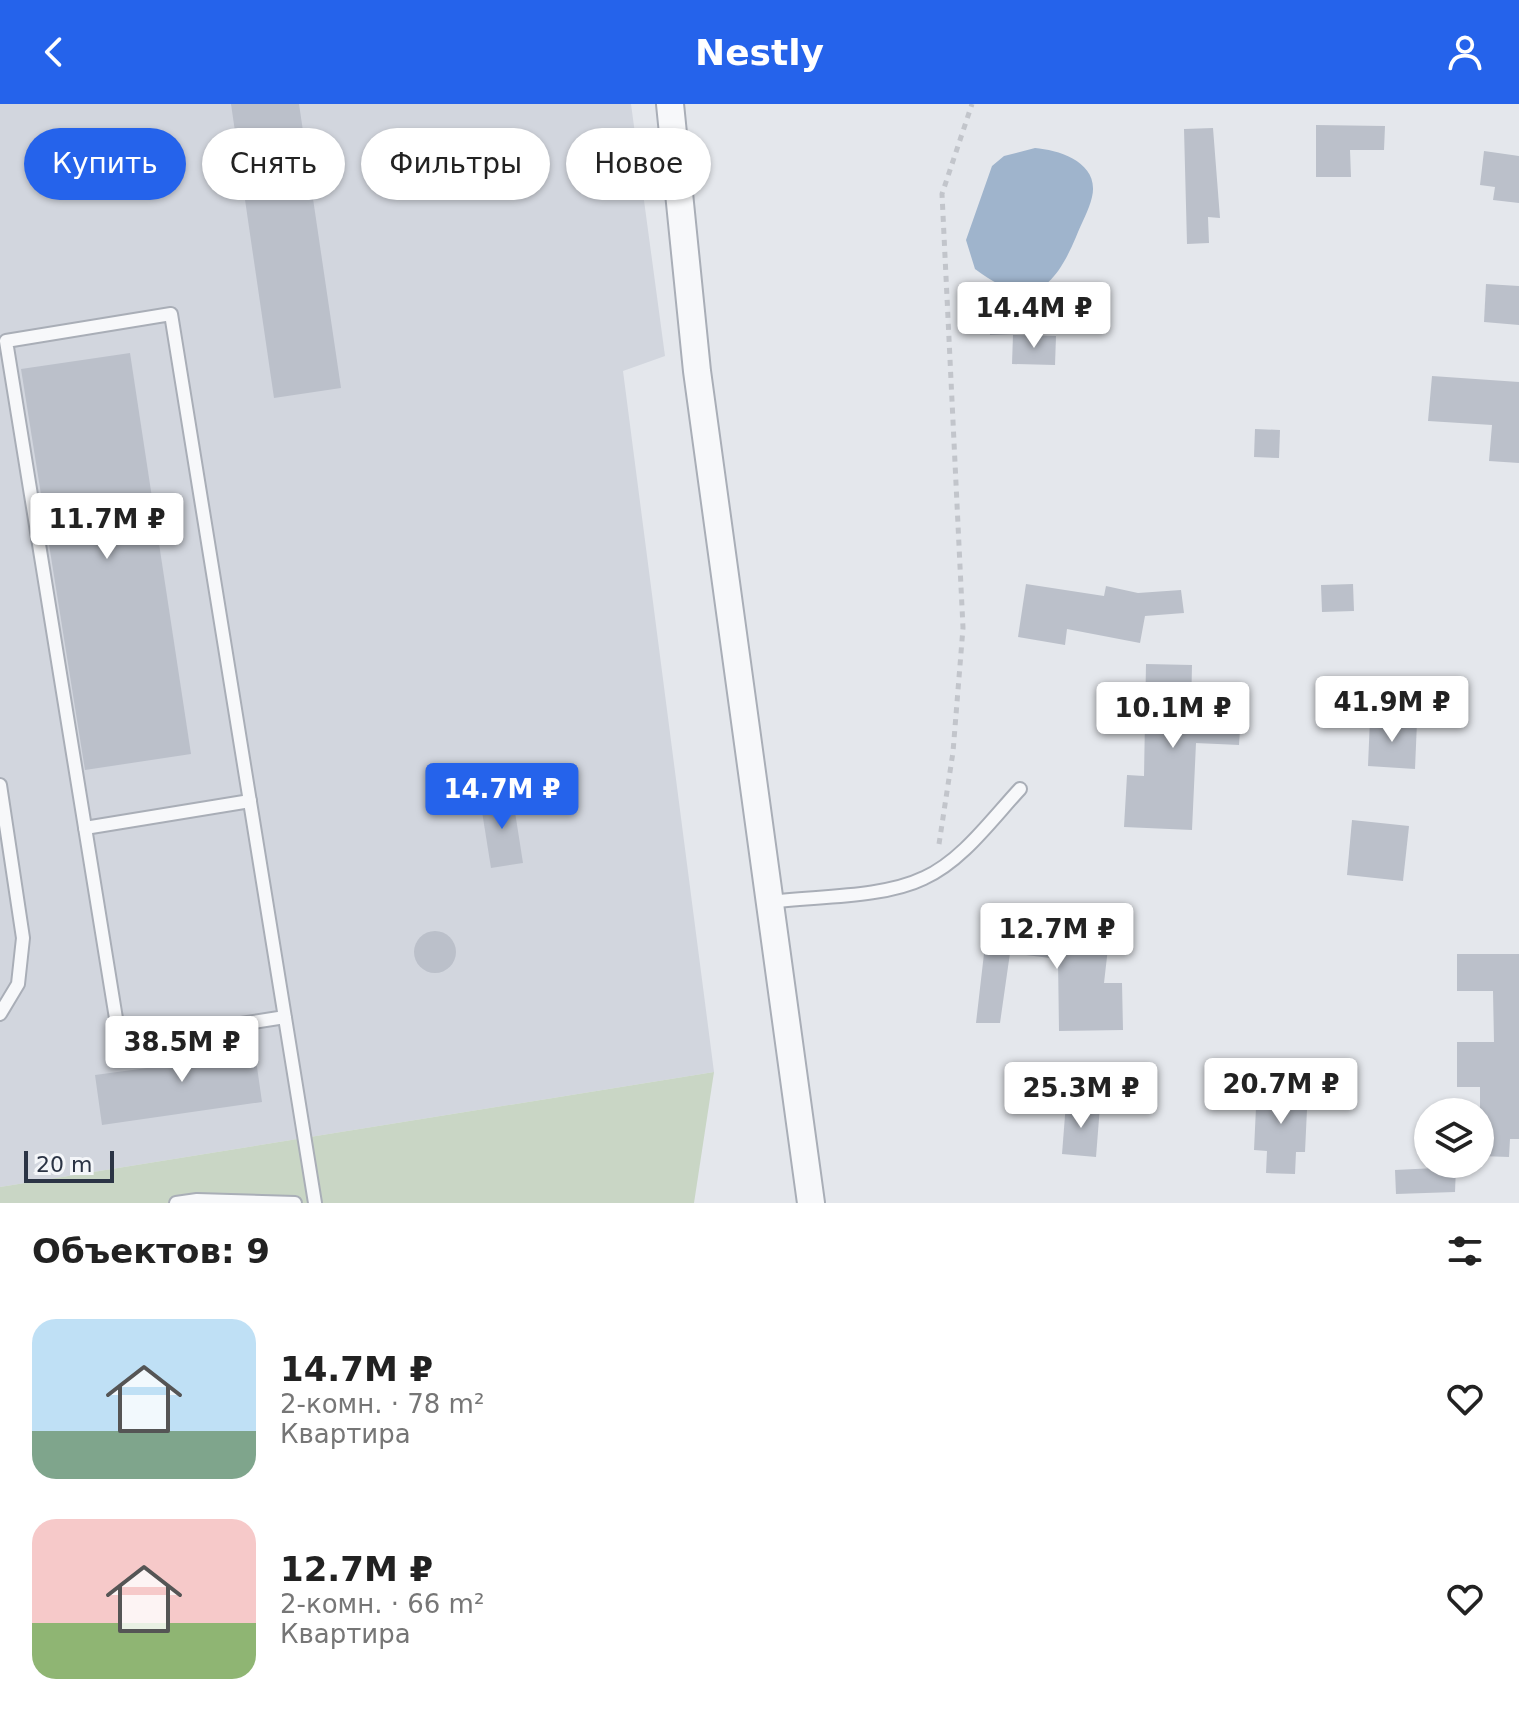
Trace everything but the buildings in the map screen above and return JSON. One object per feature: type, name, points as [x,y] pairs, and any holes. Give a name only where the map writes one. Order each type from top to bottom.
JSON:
[{"type":"street","points":[[670,104],[697,371],[811,1203]]},
{"type":"lane","points":[[285,1017],[120,1043],[6,341],[171,314],[285,1017],[315,1203]]},
{"type":"lane","points":[[0,785],[23,938],[18,984],[0,1014]]},
{"type":"lane","points":[[770,902],[897,887],[926,878],[962,851],[1020,789]]},
{"type":"lane","points":[[85,828],[250,801]]},
{"type":"lane","points":[[176,1203],[197,1200],[295,1203]]},
{"type":"path","points":[[926,878],[936,864],[953,752],[963,628],[942,194],[972,104]]},
{"type":"shaded area","points":[[0,104],[631,104],[634,128],[566,128],[566,200],[644,200],[665,356],[623,371],[714,1072],[0,1187]]},
{"type":"green space","points":[[714,1072],[694,1203],[0,1203],[0,1187]]},
{"type":"water","points":[[1035,148],[1076,160],[1090,175],[1093,185],[1087,212],[1058,272],[1047,283],[1024,291],[1010,289],[975,269],[966,240],[992,166],[1004,156]]}]
